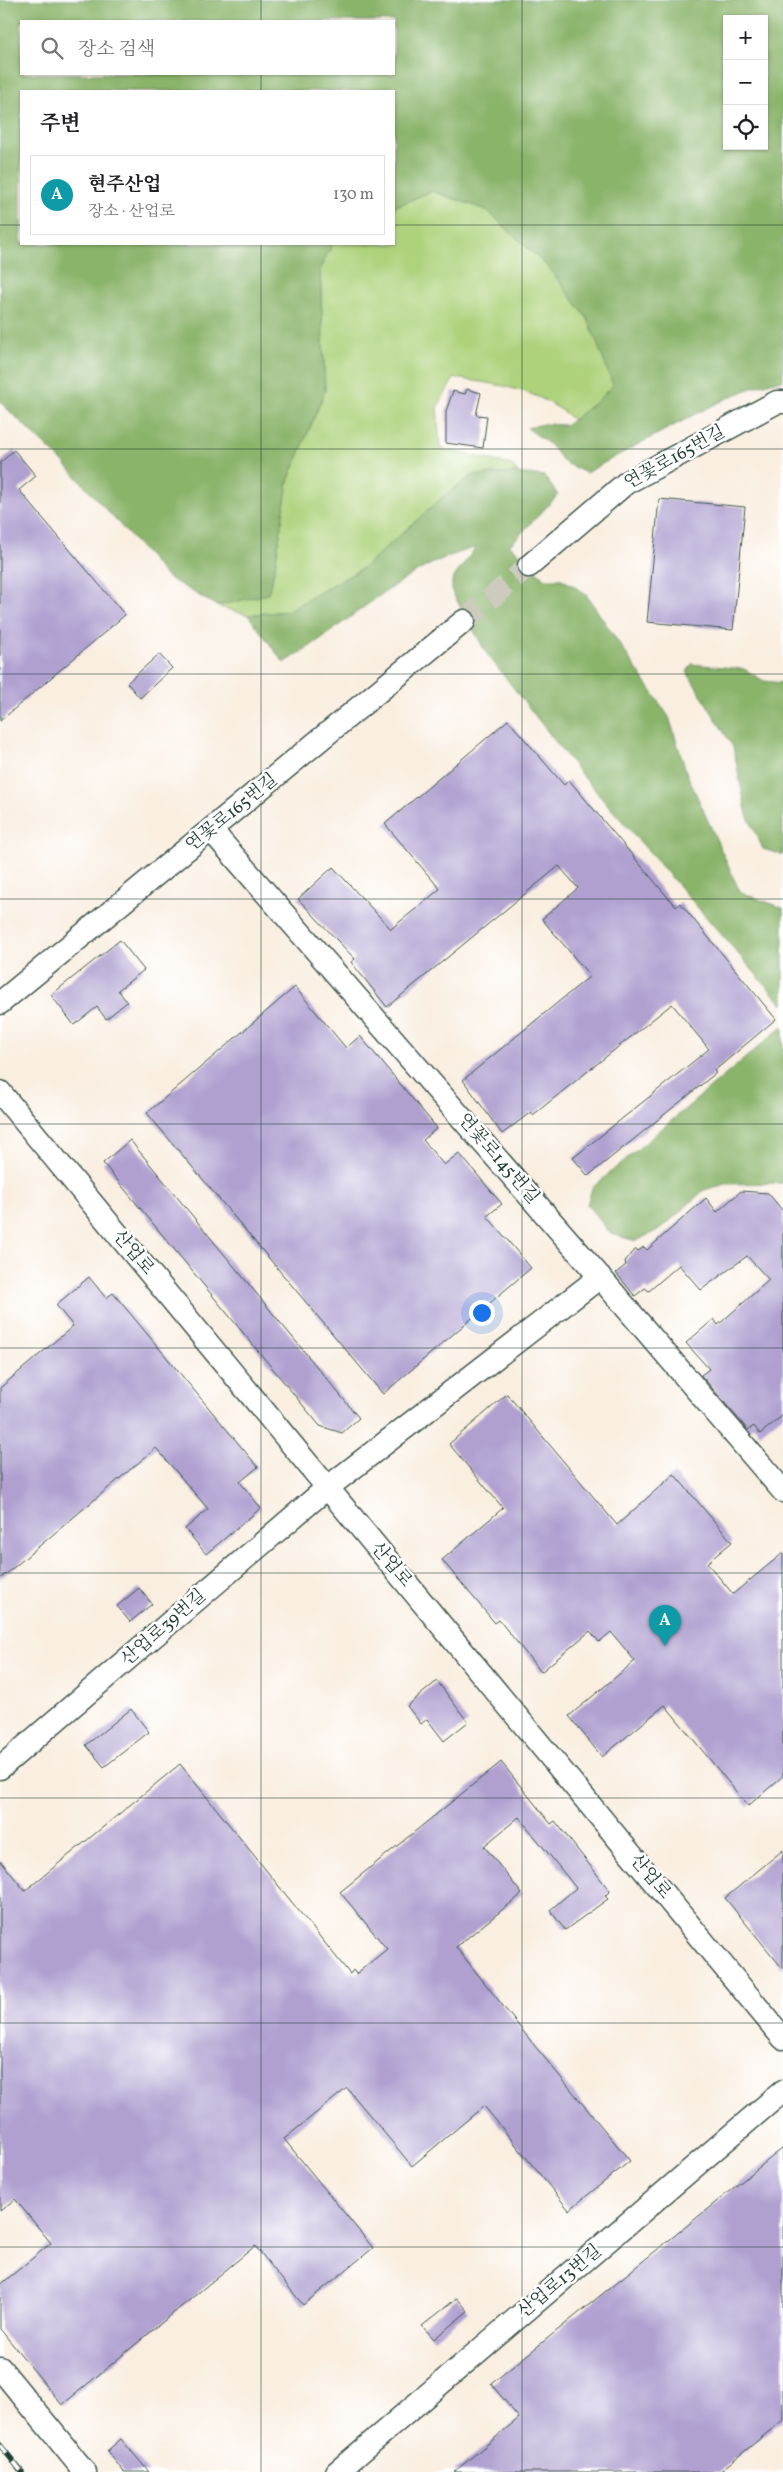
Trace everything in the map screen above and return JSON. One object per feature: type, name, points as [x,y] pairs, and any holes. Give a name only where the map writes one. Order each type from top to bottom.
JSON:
[{"type":"street","name":"연꽃로165번길","points":[[528,566],[626,483],[777,402],[783,402]]},
{"type":"street","name":"연꽃로165번길","points":[[0,1003],[464,621]]},
{"type":"street","name":"연꽃로145번길","points":[[211,830],[600,1276],[783,1491]]},
{"type":"street","name":"산업로","points":[[0,1092],[783,2038]]},
{"type":"street","name":"산업로39번길","points":[[0,1768],[327,1488],[600,1276]]},
{"type":"street","name":"산업로13번길","points":[[336,2472],[783,2091]]},
{"type":"street","points":[[0,2368],[85,2472]]},
{"type":"green space","points":[[0,0],[783,0],[783,380],[760,385],[726,399],[586,473],[565,463],[549,444],[527,428],[543,424],[566,425],[595,403],[613,385],[588,319],[549,268],[487,210],[432,191],[395,207],[395,90],[20,90],[20,245],[332,245],[320,268],[325,391],[288,481],[275,567],[268,594],[217,606],[167,577],[64,463],[0,402]]},
{"type":"green space","points":[[432,191],[487,210],[549,268],[588,319],[614,385],[573,420],[547,401],[532,395],[502,386],[454,378],[437,408],[440,448],[512,465],[518,473],[473,475],[445,495],[363,568],[287,611],[248,615],[217,606],[268,593],[275,567],[288,481],[325,391],[320,268],[332,245],[395,245],[395,207]]},
{"type":"green space","points":[[518,473],[544,476],[558,495],[510,545],[545,579],[562,579],[585,593],[669,717],[687,774],[740,892],[783,908],[783,1005],[580,773],[487,654],[452,592],[452,580],[476,547],[438,561],[413,574],[284,663],[248,615],[287,611],[363,568],[445,495],[473,475]]},
{"type":"green space","points":[[692,664],[744,669],[764,681],[783,683],[783,855],[763,849],[747,815],[733,747],[687,672]]},
{"type":"green space","points":[[783,1026],[783,1183],[726,1184],[704,1190],[662,1228],[636,1241],[611,1234],[587,1205],[592,1188]]},
{"type":"building","points":[[467,389],[481,393],[476,415],[487,416],[483,448],[446,443],[446,411],[453,391],[465,394]]},
{"type":"building","points":[[14,450],[36,476],[19,490],[125,615],[0,721],[0,463]]},
{"type":"building","points":[[659,499],[745,507],[733,630],[647,622]]},
{"type":"building","points":[[159,654],[172,668],[140,698],[127,683]]},
{"type":"building","points":[[508,720],[564,785],[569,780],[676,907],[680,903],[776,1019],[714,1071],[716,1073],[588,1176],[573,1158],[709,1049],[672,1004],[533,1115],[531,1112],[502,1134],[463,1080],[590,976],[542,919],[578,888],[559,866],[387,1007],[351,962],[355,959],[298,899],[333,867],[391,929],[440,889],[385,824]]},
{"type":"building","points":[[120,940],[144,970],[118,990],[127,1002],[106,1019],[97,1007],[74,1025],[51,995]]},
{"type":"building","points":[[295,987],[346,1048],[360,1036],[437,1128],[423,1140],[444,1165],[459,1153],[502,1204],[487,1216],[531,1268],[383,1394],[147,1113]]},
{"type":"building","points":[[130,1140],[359,1418],[342,1433],[320,1426],[103,1163]]},
{"type":"building","points":[[741,1191],[768,1193],[783,1211],[783,1415],[760,1434],[754,1426],[748,1430],[701,1375],[709,1369],[686,1343],[714,1319],[718,1325],[769,1280],[747,1256],[701,1290],[679,1265],[649,1291],[645,1288],[635,1296],[616,1273],[626,1265],[625,1261],[636,1249],[638,1251],[644,1247],[647,1250],[706,1198],[717,1212]]},
{"type":"building","points":[[89,1277],[106,1298],[113,1293],[258,1467],[240,1482],[261,1508],[206,1554],[185,1529],[208,1509],[156,1448],[0,1579],[0,1388],[73,1326],[56,1305]]},
{"type":"building","points":[[507,1394],[617,1525],[674,1474],[732,1542],[707,1563],[733,1594],[783,1553],[783,1776],[748,1806],[665,1705],[602,1757],[569,1716],[635,1661],[611,1632],[599,1642],[590,1631],[541,1672],[499,1620],[495,1623],[442,1560],[503,1508],[449,1444]]},
{"type":"building","points":[[139,1588],[152,1604],[130,1622],[117,1606]]},
{"type":"building","points":[[437,1681],[468,1722],[444,1741],[427,1719],[421,1724],[407,1706]]},
{"type":"building","points":[[131,1709],[149,1732],[104,1767],[86,1745]]},
{"type":"building","points":[[501,1762],[551,1824],[555,1821],[610,1891],[605,1896],[608,1899],[565,1930],[550,1910],[576,1888],[519,1817],[484,1846],[522,1894],[456,1947],[630,2161],[569,2210],[484,2106],[412,2166],[347,2088],[284,2139],[373,2248],[303,2305],[255,2246],[62,2405],[0,2329],[0,2285],[51,2243],[15,2199],[0,2211],[0,1860],[25,1891],[180,1764],[350,1974],[353,1970],[356,1974],[387,1949],[340,1892]]},
{"type":"building","points":[[783,1850],[783,1969],[725,1898]]},
{"type":"building","points":[[783,2148],[783,2420],[719,2472],[454,2472],[519,2418],[491,2384]]},
{"type":"building","points":[[457,2298],[468,2311],[434,2339],[422,2326]]},
{"type":"building","points":[[121,2439],[149,2472],[124,2472],[107,2451]]},
{"type":"tunnel","points":[[464,621],[529,566]]},
{"type":"railway","points":[[0,2445],[22,2472]]},
{"type":"place","name":"현주산업","points":[[665,1646]]}]
